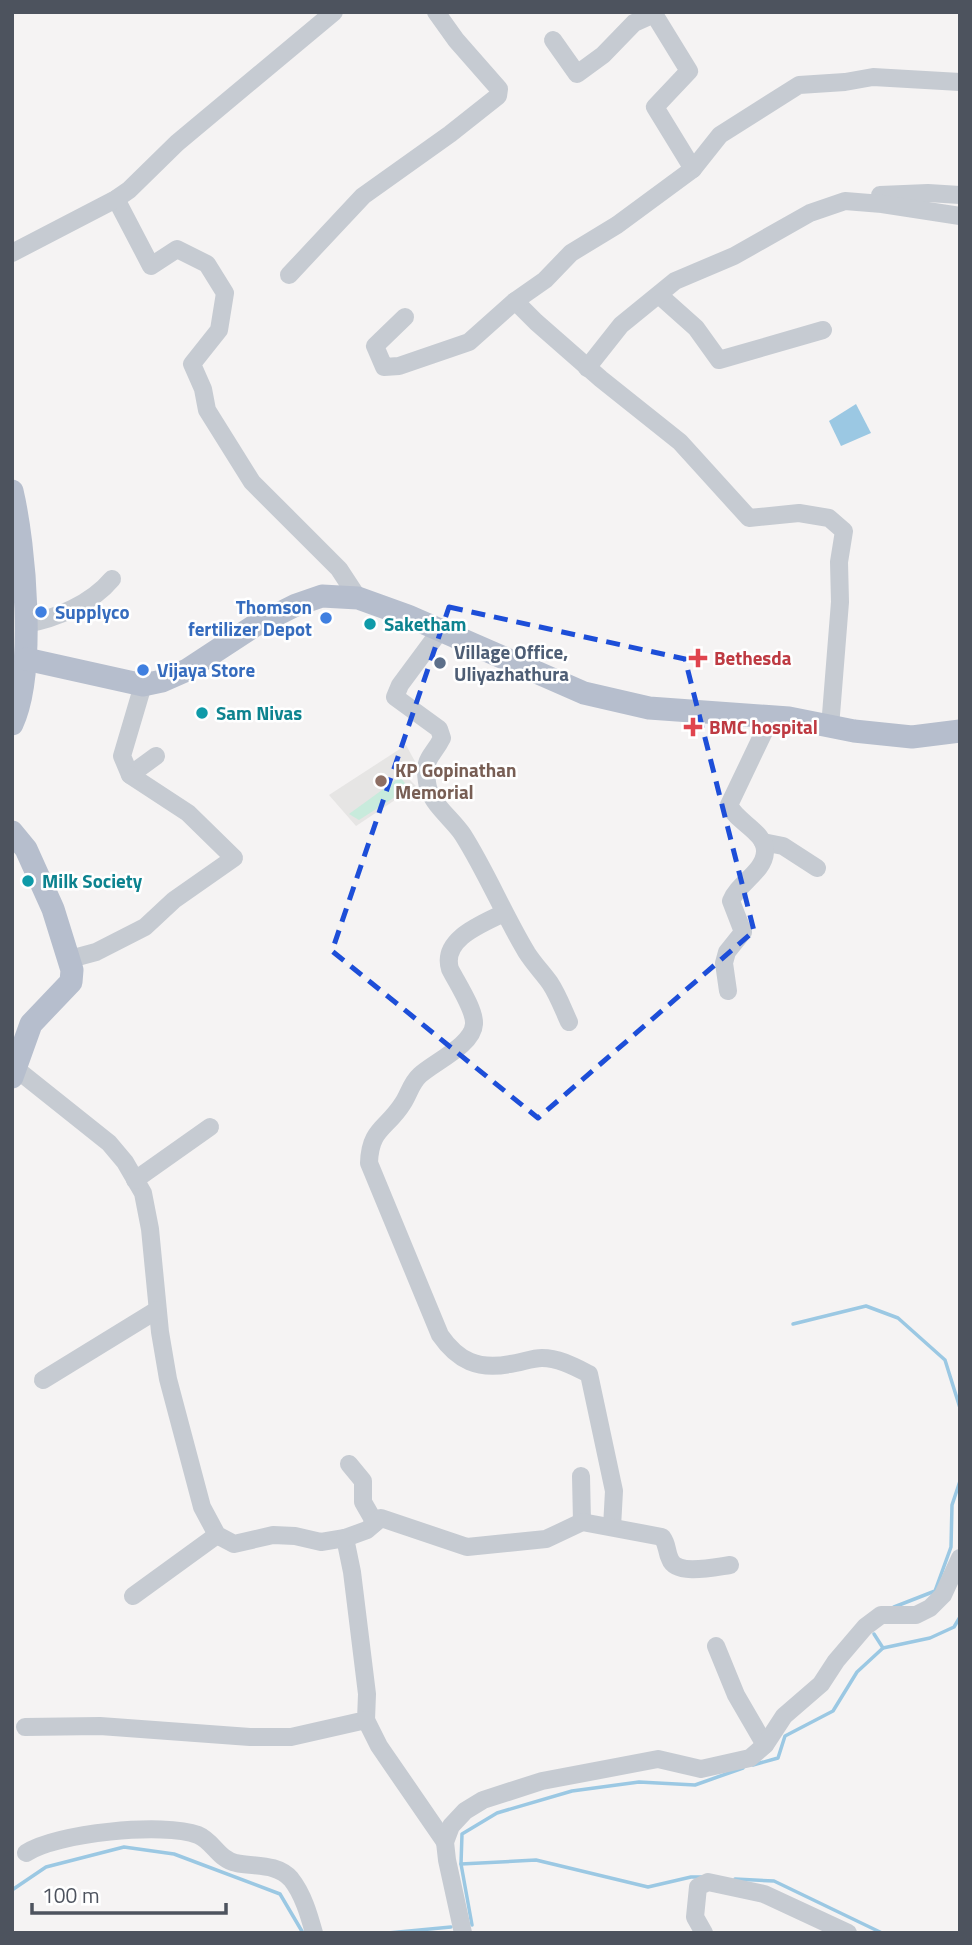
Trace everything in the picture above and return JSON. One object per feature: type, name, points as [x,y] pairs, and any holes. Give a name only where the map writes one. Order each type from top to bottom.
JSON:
[{"type":"main road","points":[[12,491],[17,510],[24,575],[21,616],[26,659],[26,673],[12,724]]},
{"type":"main road","points":[[26,659],[144,685],[162,681],[187,670],[254,626],[296,605],[322,596],[358,598],[408,616],[584,693],[649,708],[789,718],[830,727],[912,737],[960,731]]},
{"type":"main road","points":[[12,832],[26,849],[53,909],[72,970],[71,982],[31,1024],[21,1026],[15,1065]]},
{"type":"street","points":[[12,253],[116,200],[177,143],[334,12]]},
{"type":"street","points":[[289,275],[363,196],[498,96],[499,89],[456,40],[436,12]]},
{"type":"street","points":[[553,40],[577,74],[603,55],[634,23],[654,14],[664,16],[690,71],[655,107],[693,169]]},
{"type":"street","points":[[405,317],[375,346],[384,367],[399,366],[469,342],[515,301],[545,280],[571,253],[617,225],[693,169],[720,135],[799,85],[873,77],[960,82]]},
{"type":"street","points":[[587,368],[621,325],[675,281],[734,256],[810,213],[845,201],[882,195],[960,195]]},
{"type":"street","points":[[116,200],[151,266],[177,249],[207,264],[225,293],[219,330],[192,364],[203,389],[207,410],[252,482],[339,569],[358,598]]},
{"type":"street","points":[[845,201],[960,216]]},
{"type":"street","points":[[659,295],[696,328],[719,360],[823,330]]},
{"type":"street","points":[[515,301],[587,368],[680,442],[749,519],[799,513],[829,518],[844,531],[839,562],[840,602],[830,727]]},
{"type":"street","points":[[21,616],[56,617],[102,591],[112,579]]},
{"type":"street","points":[[440,631],[400,685],[395,697],[439,729],[442,738],[429,755],[426,783],[475,855],[504,913],[528,955],[551,985],[569,1022]]},
{"type":"street","points":[[70,959],[96,951],[145,927],[174,900],[234,858],[199,823],[130,775],[121,756],[144,685]]},
{"type":"street","points":[[771,717],[729,805],[735,816],[763,842],[783,846],[817,868]]},
{"type":"street","points":[[130,775],[156,756]]},
{"type":"street","points":[[728,991],[724,963],[727,952],[743,932],[731,901],[764,857],[763,842]]},
{"type":"street","points":[[504,913],[468,933],[449,952],[450,970],[475,1021],[473,1031],[464,1043],[419,1076],[404,1103],[375,1135],[370,1147],[369,1163],[440,1335],[451,1352],[471,1364],[506,1365],[542,1358],[568,1363],[589,1374],[614,1491],[612,1527]]},
{"type":"street","points":[[15,1065],[109,1143],[143,1193],[150,1229],[157,1310],[168,1379],[202,1507],[217,1535],[234,1544],[273,1535],[295,1536],[321,1542],[345,1538],[367,1530],[382,1518],[467,1547],[545,1539],[582,1522],[663,1537],[671,1563],[677,1567],[691,1569],[730,1565]]},
{"type":"street","points":[[135,1180],[210,1127]]},
{"type":"street","points":[[43,1380],[157,1310]]},
{"type":"street","points":[[349,1464],[363,1481],[363,1502],[375,1523]]},
{"type":"street","points":[[581,1476],[582,1522]]},
{"type":"street","points":[[133,1596],[217,1535]]},
{"type":"street","points":[[345,1538],[352,1572],[365,1680],[366,1720],[379,1746],[445,1842]]},
{"type":"street","points":[[463,1933],[445,1842],[451,1826],[474,1805],[542,1781],[659,1759],[701,1769],[750,1758],[765,1745],[784,1716],[821,1684],[836,1661],[865,1627],[881,1615],[916,1615],[930,1608],[943,1595],[960,1558]]},
{"type":"street","points":[[716,1646],[736,1695],[765,1745]]},
{"type":"street","points":[[25,1727],[100,1726],[250,1737],[291,1737],[366,1720]]},
{"type":"street","points":[[26,1853],[35,1847],[68,1838],[111,1832],[151,1829],[198,1835],[224,1859],[234,1863],[261,1865],[290,1878],[306,1906],[314,1933]]},
{"type":"street","points":[[704,1933],[695,1917],[698,1887],[708,1882],[764,1894],[848,1933]]},
{"type":"highlighted area","points":[[449,607],[685,659],[754,931],[538,1118],[332,951]]},
{"type":"shaded area","name":"KP Gopinathan Memorial","points":[[406,745],[418,767],[407,777],[416,786],[356,826],[329,795]]},
{"type":"green space","points":[[400,777],[409,788],[359,820],[349,814]]},
{"type":"water","points":[[856,404],[871,433],[841,446],[829,421]]},
{"type":"waterway","points":[[793,1324],[866,1306],[898,1318],[945,1360],[960,1408]]},
{"type":"waterway","points":[[894,1607],[935,1591],[951,1547],[952,1505],[960,1481]]},
{"type":"waterway","points":[[753,1765],[778,1758],[785,1736],[833,1711],[857,1672],[883,1648],[930,1638],[954,1627],[960,1617]]},
{"type":"waterway","points":[[874,1634],[883,1648]]},
{"type":"waterway","points":[[472,1925],[461,1864],[462,1834],[497,1813],[572,1791],[639,1782],[695,1785],[743,1768]]},
{"type":"waterway","points":[[12,1890],[46,1867],[124,1847],[174,1854],[280,1894],[303,1933]]},
{"type":"waterway","points":[[461,1864],[536,1860],[648,1887],[702,1877]]},
{"type":"waterway","points":[[735,1879],[774,1881],[882,1933]]},
{"type":"waterway","points":[[388,1933],[451,1927]]},
{"type":"place","name":"Supplyco","points":[[41,612]]},
{"type":"place","name":"Thomson fertilizer Depot","points":[[326,618]]},
{"type":"place","name":"Saketham","points":[[370,624]]},
{"type":"place","name":"Bethesda","points":[[698,658]]},
{"type":"place","name":"Village Office, Uliyazhathura","points":[[440,663]]},
{"type":"place","name":"Vijaya Store","points":[[143,670]]},
{"type":"place","name":"Sam Nivas","points":[[202,713]]},
{"type":"place","name":"BMC hospital","points":[[693,727]]},
{"type":"place","name":"KP Gopinathan Memorial","points":[[381,781]]},
{"type":"place","name":"Milk Society","points":[[28,881]]}]
